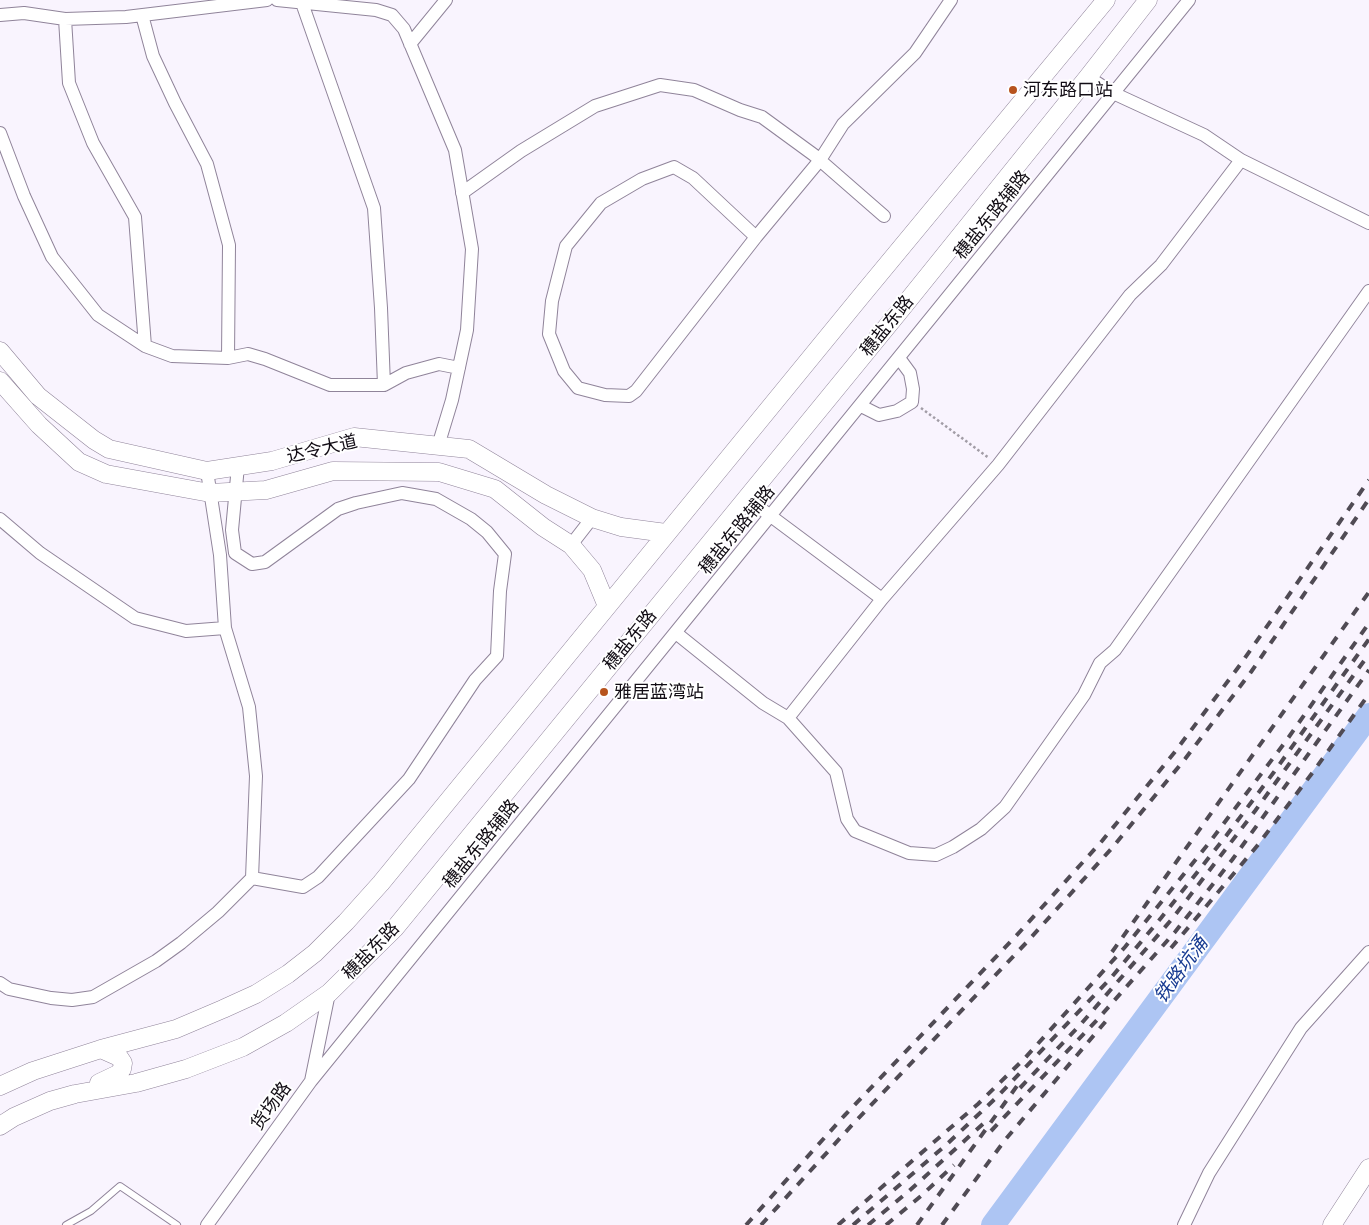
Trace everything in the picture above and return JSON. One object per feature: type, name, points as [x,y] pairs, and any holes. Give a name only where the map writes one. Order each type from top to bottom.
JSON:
[{"type":"main road","points":[[0,1086],[33,1071],[101,1049],[176,1029],[256,994],[288,974],[315,953],[381,883],[666,533],[1106,0]]},
{"type":"main road","name":"穗盐东路","points":[[0,1126],[14,1117],[50,1101],[75,1094],[144,1081],[186,1069],[243,1047],[286,1023],[329,993],[395,928],[1088,77],[1148,0]]},
{"type":"main road","name":"达令大道","points":[[0,351],[38,396],[94,440],[109,449],[207,471],[272,461],[354,437],[469,449],[546,495],[592,518],[620,527],[666,533]]},
{"type":"main road","name":"达令大道","points":[[0,381],[40,425],[78,462],[106,474],[210,493],[266,490],[333,471],[439,472],[495,489],[571,545],[592,570],[607,606]]},
{"type":"main road","points":[[75,1094],[118,1074],[122,1069],[119,1057],[101,1049]]},
{"type":"main road","points":[[1332,1225],[1369,1168]]},
{"type":"street","points":[[0,15],[24,13],[65,19],[142,15],[267,0]]},
{"type":"street","points":[[277,0],[376,10],[392,15],[404,28],[455,150],[472,249],[467,330],[452,400],[438,446]]},
{"type":"street","points":[[410,44],[446,0]]},
{"type":"street","points":[[756,237],[694,178],[674,167],[642,179],[601,203],[566,246],[552,301],[549,334],[564,371],[578,388],[605,396],[629,396],[636,391],[756,237],[820,160],[843,124],[915,53],[951,0]]},
{"type":"street","name":"穗盐东路辅路","points":[[311,1081],[1189,0]]},
{"type":"street","points":[[302,3],[374,208],[384,385]]},
{"type":"street","points":[[142,15],[153,56],[207,164],[229,245],[228,358]]},
{"type":"street","points":[[65,19],[69,83],[93,143],[135,217],[145,346]]},
{"type":"street","points":[[1088,77],[1113,93],[1204,135],[1241,160],[1369,224]]},
{"type":"street","points":[[462,193],[521,151],[595,106],[660,85],[694,90],[740,110],[762,117],[820,160],[884,216]]},
{"type":"street","points":[[0,133],[24,196],[52,257],[98,315],[145,346],[172,356],[228,358],[248,354],[330,385],[384,385],[406,373],[439,364],[459,368]]},
{"type":"street","points":[[788,718],[882,599],[998,465],[1130,295],[1161,265],[1241,160]]},
{"type":"street","points":[[676,633],[763,703],[788,718],[836,772],[847,820],[855,831],[909,853],[936,855],[953,847],[981,829],[1005,807],[1084,695],[1100,663],[1114,650],[1369,291]]},
{"type":"street","points":[[861,406],[879,415],[897,411],[912,402],[913,389],[910,373],[899,358]]},
{"type":"street","points":[[238,466],[232,530],[235,553],[252,564],[265,562],[338,509],[402,493],[436,499],[471,519],[488,532],[505,554],[500,591],[497,656],[475,680],[409,779],[318,877],[302,887],[252,878]]},
{"type":"street","points":[[0,984],[9,989],[51,998],[72,1000],[93,997],[156,961],[181,943],[218,912],[252,878],[256,776],[249,707],[225,628],[220,554],[207,471]]},
{"type":"street","points":[[749,494],[760,508],[882,599]]},
{"type":"street","points":[[571,545],[592,518]]},
{"type":"street","points":[[0,519],[40,553],[135,618],[186,631],[225,628]]},
{"type":"street","points":[[1184,1225],[1209,1172],[1301,1028],[1369,952]]},
{"type":"street","name":"货场路","points":[[207,1225],[311,1081],[329,993]]},
{"type":"lane","points":[[66,1225],[91,1211],[120,1186],[176,1225]]},
{"type":"path","points":[[912,402],[998,465]]},
{"type":"waterway","name":"铁路坑涌","points":[[993,1225],[1369,715]]},
{"type":"railway","points":[[746,1225],[844,1116],[1016,936],[1102,841],[1174,753],[1240,665],[1369,480]]},
{"type":"railway","points":[[761,1225],[852,1125],[1026,943],[1112,848],[1185,759],[1251,672],[1369,499]]},
{"type":"railway","points":[[1112,952],[1369,592]]},
{"type":"railway","points":[[838,1225],[978,1104],[1025,1058],[1125,947],[1209,843],[1286,741],[1369,623]]},
{"type":"railway","points":[[853,1225],[946,1145],[998,1096],[1110,979],[1226,836],[1369,639]]},
{"type":"railway","points":[[1020,1088],[1081,1024],[1172,919],[1255,811],[1369,654]]},
{"type":"railway","points":[[991,1131],[1097,1020],[1175,932],[1232,860],[1369,670]]},
{"type":"railway","points":[[1171,948],[1257,846],[1369,694]]},
{"type":"railway","points":[[942,1225],[1005,1140],[1106,1021]]},
{"type":"railway","points":[[917,1225],[1022,1079]]},
{"type":"railway","points":[[868,1225],[909,1191],[984,1123]]},
{"type":"railway","points":[[886,1225],[954,1165]]},
{"type":"place","name":"河东路口站","points":[[1013,90]]},
{"type":"place","name":"雅居蓝湾站","points":[[604,692]]}]
